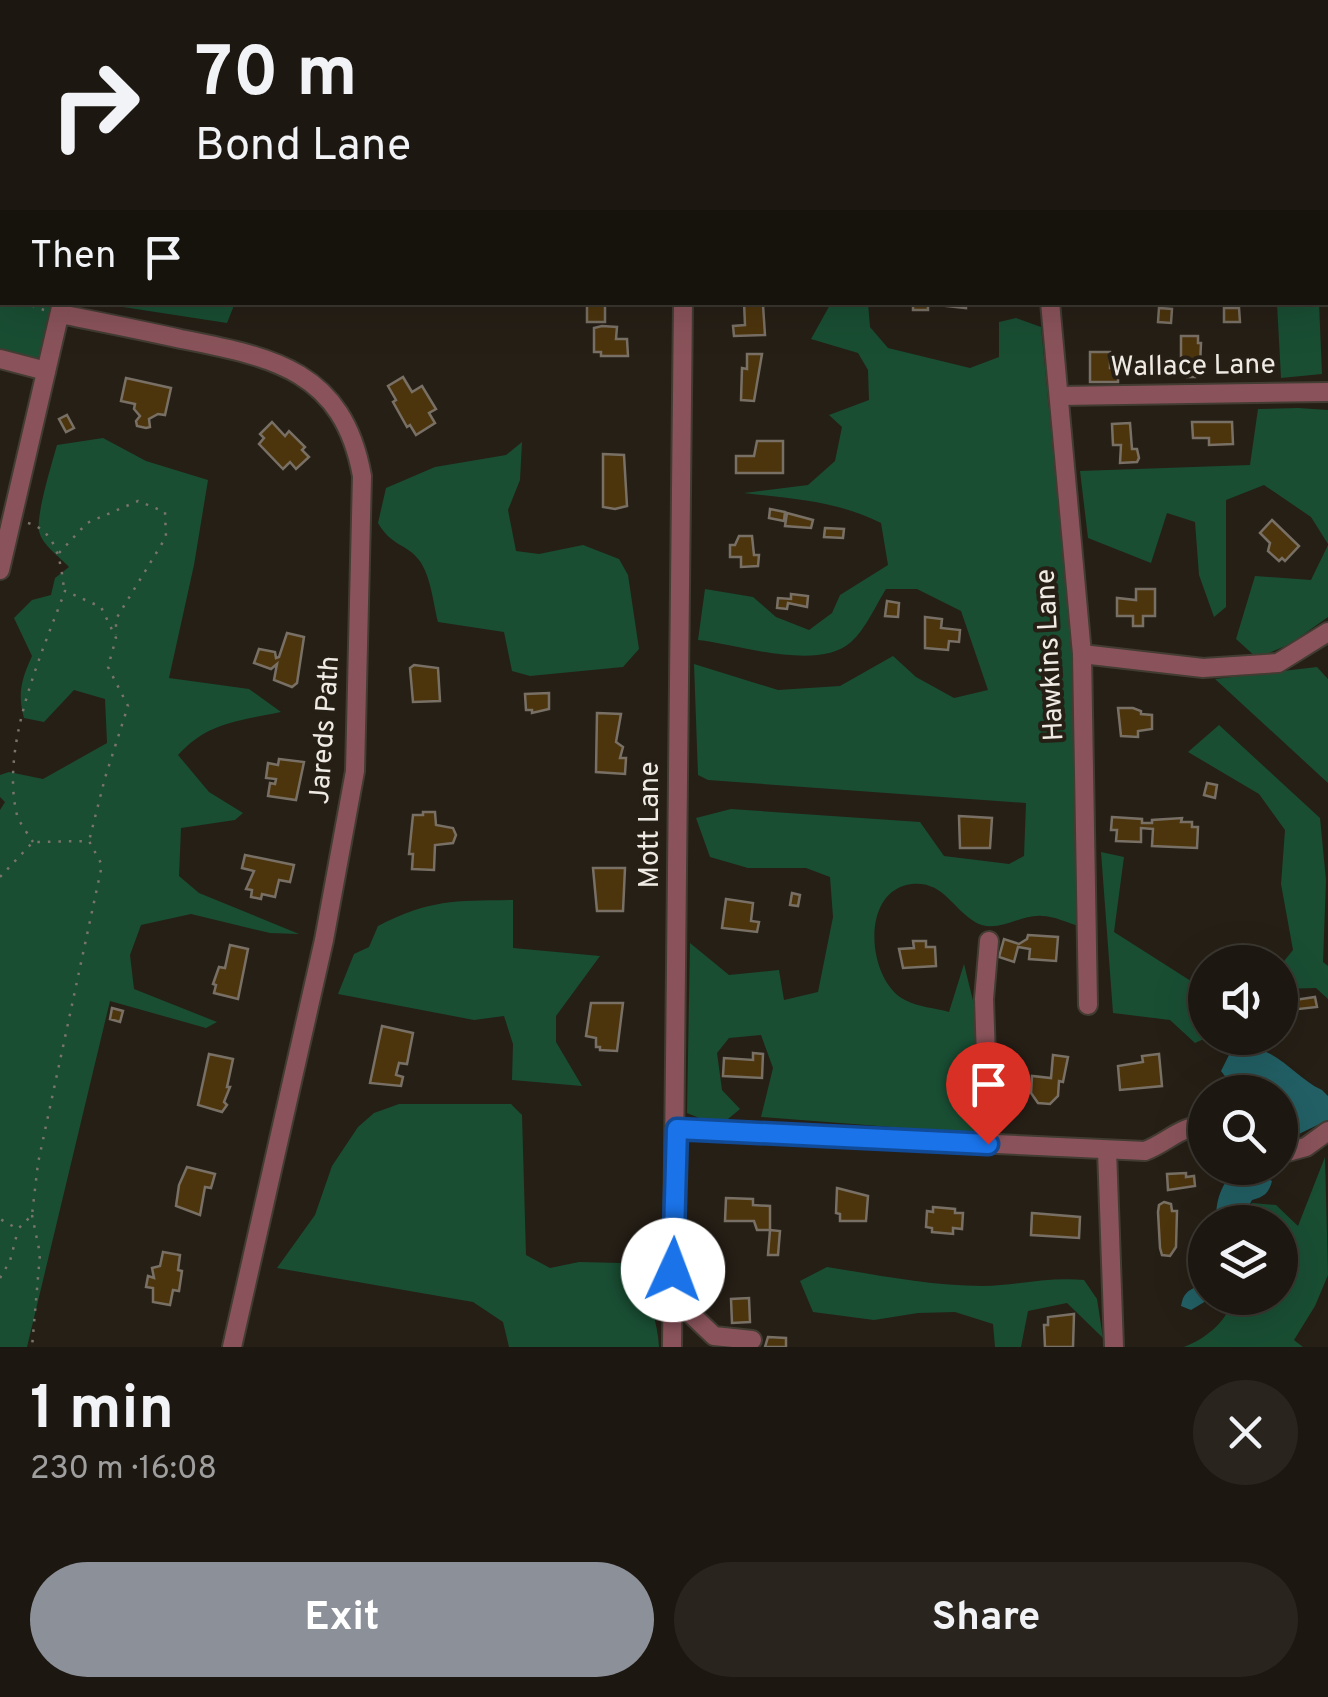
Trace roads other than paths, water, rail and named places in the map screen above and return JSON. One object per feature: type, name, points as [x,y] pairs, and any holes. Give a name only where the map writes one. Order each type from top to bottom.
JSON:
[{"type":"street","name":"Mott Lane","points":[[672,1347],[682,305]]},
{"type":"street","name":"Hawkins Lane","points":[[1050,305],[1082,654],[1088,1005]]},
{"type":"street","points":[[0,570],[6,517],[61,308]]},
{"type":"street","name":"Jareds Path","points":[[61,308],[282,363],[330,400],[353,441],[362,476],[355,772],[324,940],[232,1347]]},
{"type":"street","points":[[0,359],[46,370]]},
{"type":"street","name":"Wallace Lane","points":[[1059,396],[1328,392]]},
{"type":"street","points":[[1082,654],[1203,668],[1278,663],[1328,632]]},
{"type":"street","points":[[988,1144],[984,999],[989,940]]},
{"type":"street","points":[[677,1129],[1144,1151],[1164,1144],[1181,1128],[1188,1127]]},
{"type":"street","points":[[1298,1149],[1328,1131]]},
{"type":"street","points":[[1107,1150],[1114,1347]]},
{"type":"street","points":[[673,1297],[714,1336],[752,1340]]},
{"type":"water","points":[[1229,1055],[1275,1056],[1328,1096],[1328,1120],[1298,1134],[1298,1075],[1224,1075],[1221,1071]]},
{"type":"water","points":[[1225,1185],[1271,1185],[1249,1205],[1217,1205]]},
{"type":"water","points":[[1188,1292],[1188,1309],[1181,1306]]}]
